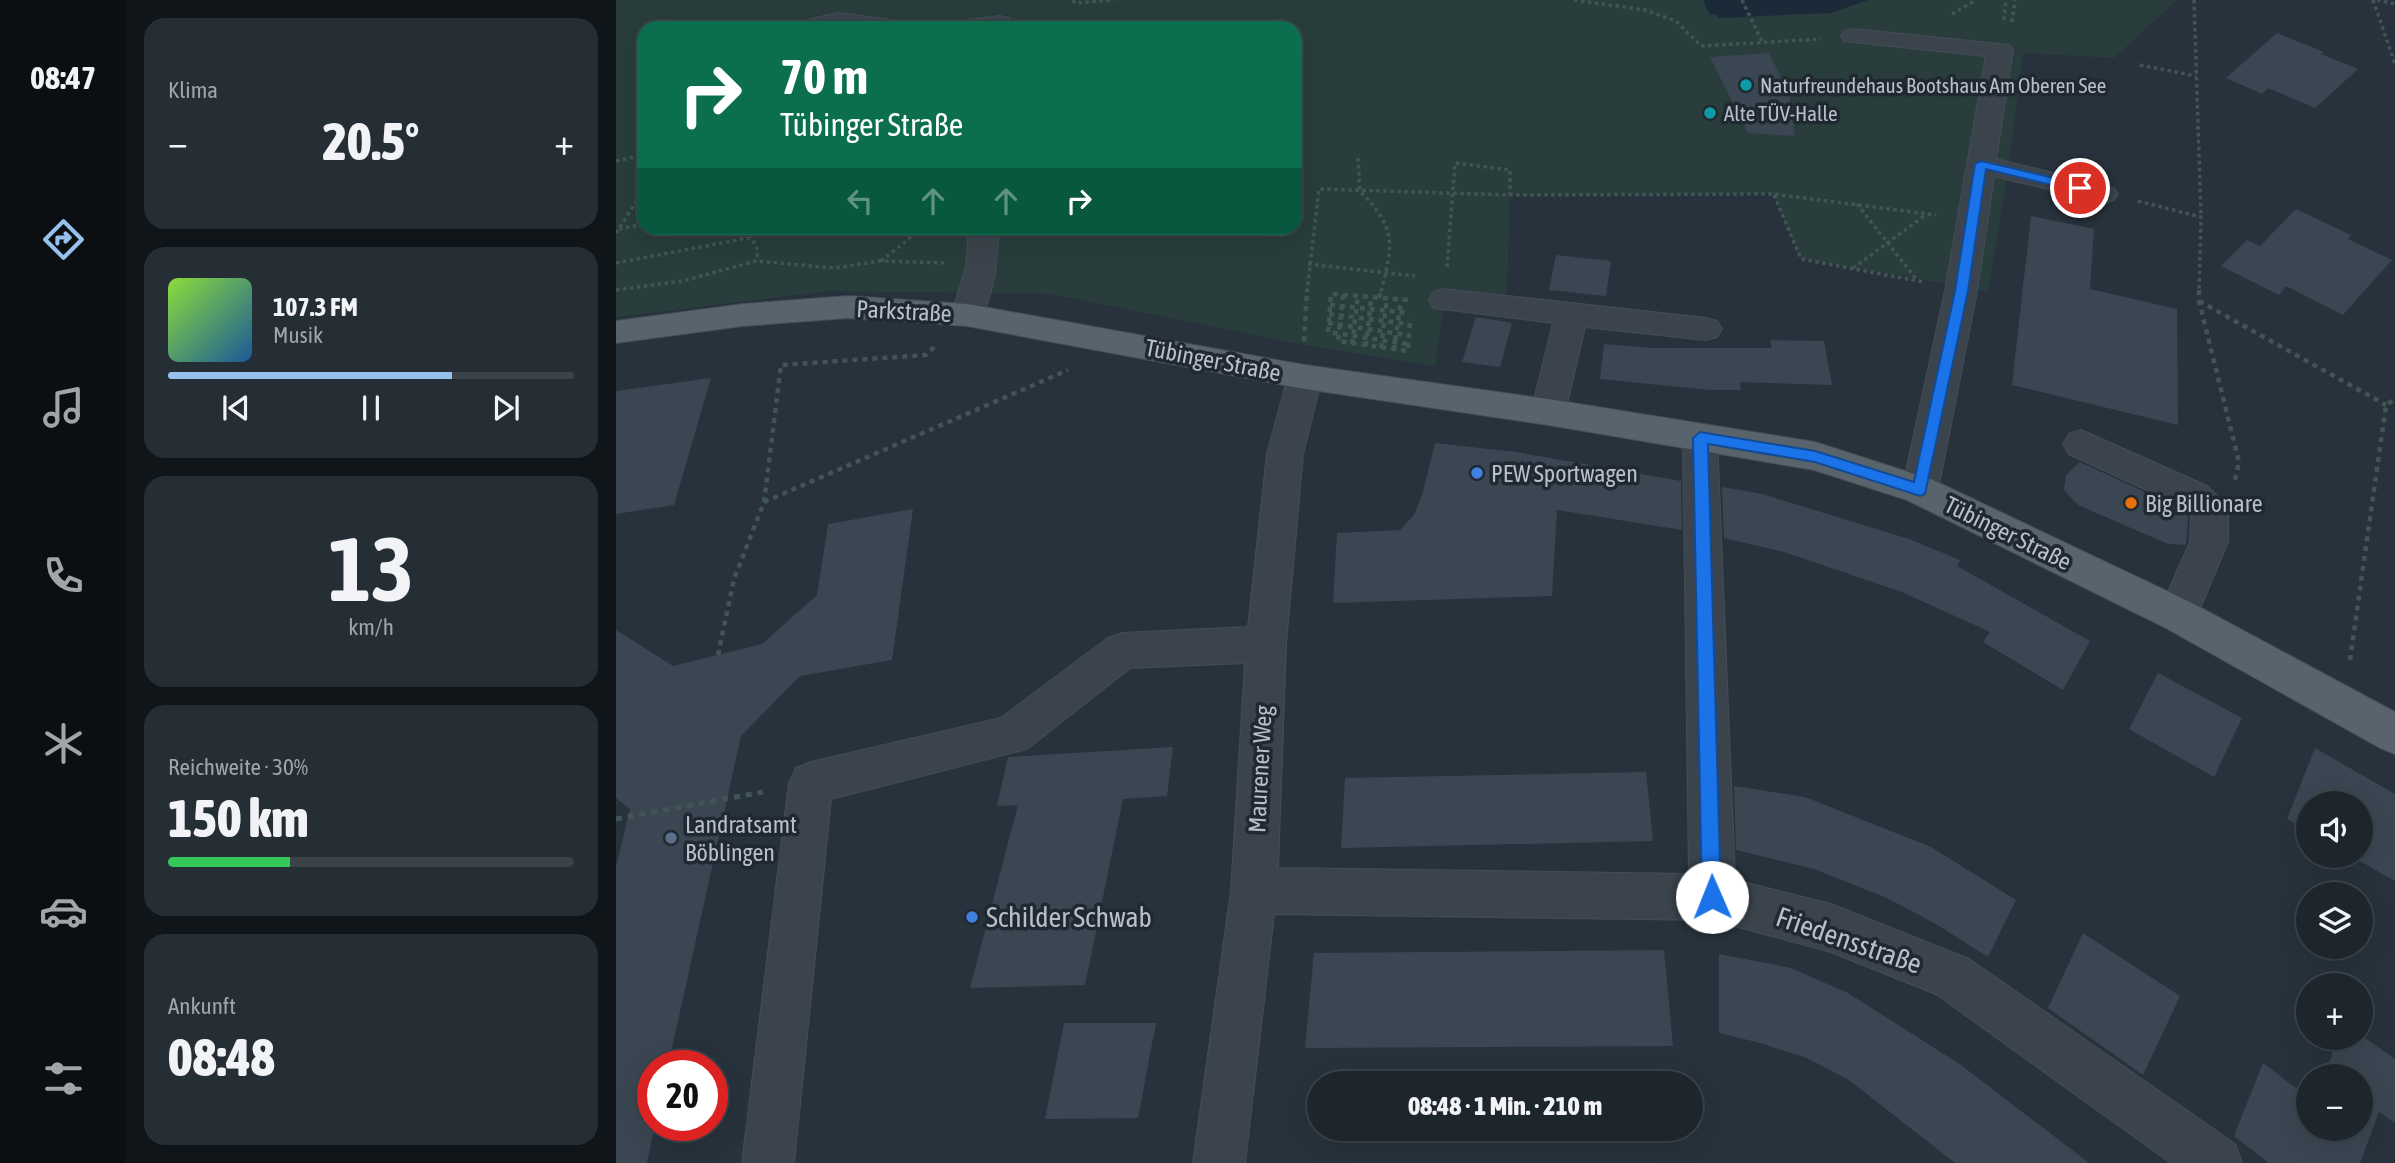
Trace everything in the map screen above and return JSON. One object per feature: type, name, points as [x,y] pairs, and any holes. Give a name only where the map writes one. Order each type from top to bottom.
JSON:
[{"type":"main road","name":"Parkstraße","points":[[616,332],[743,315],[848,307],[967,315]]},
{"type":"main road","name":"Tübinger Straße","points":[[967,315],[1305,377],[1548,412],[1815,456],[1920,490],[2178,615],[2395,734]]},
{"type":"main road","name":"Parkstraße","points":[[616,353],[967,315]]},
{"type":"street","points":[[982,21],[999,17]]},
{"type":"street","points":[[1853,36],[2000,50],[1961,291],[1920,490]]},
{"type":"street","points":[[1981,164],[2104,194]]},
{"type":"street","points":[[967,315],[981,268],[983,235]]},
{"type":"street","points":[[1435,293],[1706,329]]},
{"type":"street","points":[[1548,412],[1572,313]]},
{"type":"street","name":"Maurener Weg","points":[[1219,1163],[1254,891],[1266,644],[1285,454],[1305,377]]},
{"type":"street","points":[[1700,438],[1712,897]]},
{"type":"street","points":[[2081,444],[2194,496],[2210,513],[2210,542],[2178,615]]},
{"type":"street","points":[[768,1163],[811,783],[1012,736],[1122,651],[1266,644]]},
{"type":"street","name":"Friedensstraße","points":[[1254,891],[1712,897],[1831,928],[1952,976],[2216,1163]]},
{"type":"path","points":[[1073,0],[1075,3],[1114,0]]},
{"type":"path","points":[[1574,0],[1645,10],[1676,21],[1701,46],[1853,36]]},
{"type":"path","points":[[1742,0],[1763,44]]},
{"type":"path","points":[[2194,0],[2201,217],[2199,301],[2239,462],[2233,488]]},
{"type":"path","points":[[2395,4],[2375,0],[2395,64]]},
{"type":"path","points":[[2140,65],[2196,76]]},
{"type":"path","points":[[616,160],[637,156]]},
{"type":"path","points":[[1358,158],[1360,191],[1379,208],[1391,229],[1393,252],[1379,298]]},
{"type":"path","points":[[1435,293],[1455,163],[1510,170],[1510,195]]},
{"type":"path","points":[[1305,377],[1308,264],[1319,189],[1510,195],[1773,194],[1928,213],[1971,222]]},
{"type":"path","points":[[1773,194],[1801,259],[1961,291]]},
{"type":"path","points":[[2104,194],[2201,217]]},
{"type":"path","points":[[617,231],[637,201]]},
{"type":"path","points":[[1856,204],[1918,281]]},
{"type":"path","points":[[1853,268],[1928,213]]},
{"type":"path","points":[[617,231],[637,226]]},
{"type":"path","points":[[880,261],[911,235]]},
{"type":"path","points":[[616,263],[753,237],[758,251],[757,261]]},
{"type":"path","points":[[616,289],[683,281],[757,261],[835,268],[880,261],[931,261],[981,268]]},
{"type":"path","points":[[1308,264],[1385,275],[1435,293]]},
{"type":"path","points":[[1407,344],[1328,332],[1331,294],[1401,300],[1435,293]]},
{"type":"path","points":[[1330,305],[1342,306],[1356,308],[1370,309],[1385,311],[1412,313],[1408,324],[1408,351],[1338,341],[1341,316],[1342,306],[1343,295]]},
{"type":"path","points":[[1352,344],[1358,296]]},
{"type":"path","points":[[1366,346],[1371,298]]},
{"type":"path","points":[[1381,348],[1387,299]]},
{"type":"path","points":[[1394,349],[1401,300]]},
{"type":"path","points":[[2199,301],[2386,405]]},
{"type":"path","points":[[1329,314],[1408,324]]},
{"type":"path","points":[[1328,323],[1408,335]]},
{"type":"path","points":[[764,502],[1073,368],[1096,337]]},
{"type":"path","points":[[718,655],[734,579],[764,502],[781,365],[926,355]]},
{"type":"path","points":[[2343,705],[2386,405],[2395,399]]},
{"type":"path","points":[[616,819],[811,783]]},
{"type":"green space","points":[[616,0],[2177,0],[2114,58],[2023,53],[2008,171],[1988,291],[1801,259],[1773,194],[1510,195],[1507,294],[1446,288],[1435,366],[1304,345],[1051,294],[829,291],[616,317]]},
{"type":"water","points":[[1703,0],[1868,0],[1831,13],[1719,18],[1716,14],[1710,15]]},
{"type":"building","points":[[2277,33],[2358,69],[2315,108],[2268,88],[2262,94],[2226,78]]},
{"type":"building","points":[[1769,53],[1789,94],[1795,136],[1748,133],[1710,57]]},
{"type":"building","points":[[2296,209],[2351,235],[2348,239],[2392,260],[2343,315],[2286,286],[2279,295],[2221,266],[2247,240],[2260,246]]},
{"type":"building","points":[[2031,216],[2094,229],[2090,289],[2177,309],[2178,425],[2012,385]]},
{"type":"building","points":[[1556,255],[1611,261],[1606,296],[1549,290]]},
{"type":"building","points":[[1476,317],[1512,323],[1500,367],[1462,362]]},
{"type":"building","points":[[1770,340],[1824,341],[1832,385],[1740,382],[1741,390],[1709,390],[1600,379],[1604,344],[1651,348],[1772,348]]},
{"type":"building","points":[[711,378],[674,505],[616,514],[616,391]]},
{"type":"building","points":[[1435,443],[1516,452],[1681,481],[1682,530],[1557,510],[1552,596],[1333,603],[1337,533],[1400,530],[1414,515],[1423,492]]},
{"type":"building","name":"Big Billionare","points":[[2080,462],[2179,508],[2188,518],[2186,545],[2168,544],[2078,505],[2064,490],[2066,475]]},
{"type":"building","points":[[1722,487],[1762,494],[1909,539],[1960,560],[1957,566],[2090,641],[2063,690],[1983,642],[1990,632],[1902,592],[1784,552],[1724,538]]},
{"type":"building","name":"Landratsamt Böblingen","points":[[913,509],[892,660],[800,676],[741,736],[672,1050],[637,1050],[637,1141],[652,1141],[647,1163],[616,1163],[616,867],[630,809],[616,798],[616,630],[673,666],[762,644],[817,595],[828,524]]},
{"type":"building","points":[[2158,673],[2242,718],[2214,777],[2129,729]]},
{"type":"building","points":[[1173,747],[1167,796],[1123,799],[1085,985],[970,988],[1018,805],[997,806],[1008,757]]},
{"type":"building","points":[[2315,748],[2395,794],[2395,881],[2372,868],[2373,791],[2298,791]]},
{"type":"building","points":[[1646,772],[1653,841],[1341,848],[1345,778]]},
{"type":"building","points":[[1734,786],[1805,797],[1931,847],[2016,900],[1988,957],[1936,924],[1887,898],[1814,869],[1736,850]]},
{"type":"building","points":[[2296,796],[2296,824],[2287,819]]},
{"type":"building","points":[[2083,933],[2180,996],[2143,1075],[2048,1008]]},
{"type":"building","points":[[1664,950],[1673,1046],[1305,1048],[1314,953]]},
{"type":"building","points":[[1719,954],[1791,968],[1848,993],[1961,1065],[2089,1163],[1955,1163],[1849,1080],[1807,1058],[1719,1033]]},
{"type":"building","points":[[1064,1023],[1156,1023],[1138,1118],[1045,1119]]},
{"type":"building","points":[[2373,1043],[2395,1059],[2395,1123],[2379,1112],[2373,1128],[2373,1064],[2328,1064],[2334,1050],[2373,1050]]},
{"type":"building","points":[[2263,1063],[2296,1088],[2296,1141],[2368,1141],[2360,1163],[2269,1163],[2234,1136]]},
{"type":"place","name":"Naturfreundehaus Bootshaus Am Oberen See","points":[[1746,85]]},
{"type":"place","name":"Alte TÜV-Halle","points":[[1710,113]]},
{"type":"place","name":"PEW Sportwagen","points":[[1477,473]]},
{"type":"place","name":"Big Billionare","points":[[2131,503]]},
{"type":"place","name":"Landratsamt Böblingen","points":[[671,838]]},
{"type":"place","name":"Schilder Schwab","points":[[972,917]]},
{"type":"route","points":[[1712,897],[1700,438],[1815,456],[1920,490],[1961,291],[1981,164],[2080,188]]}]
